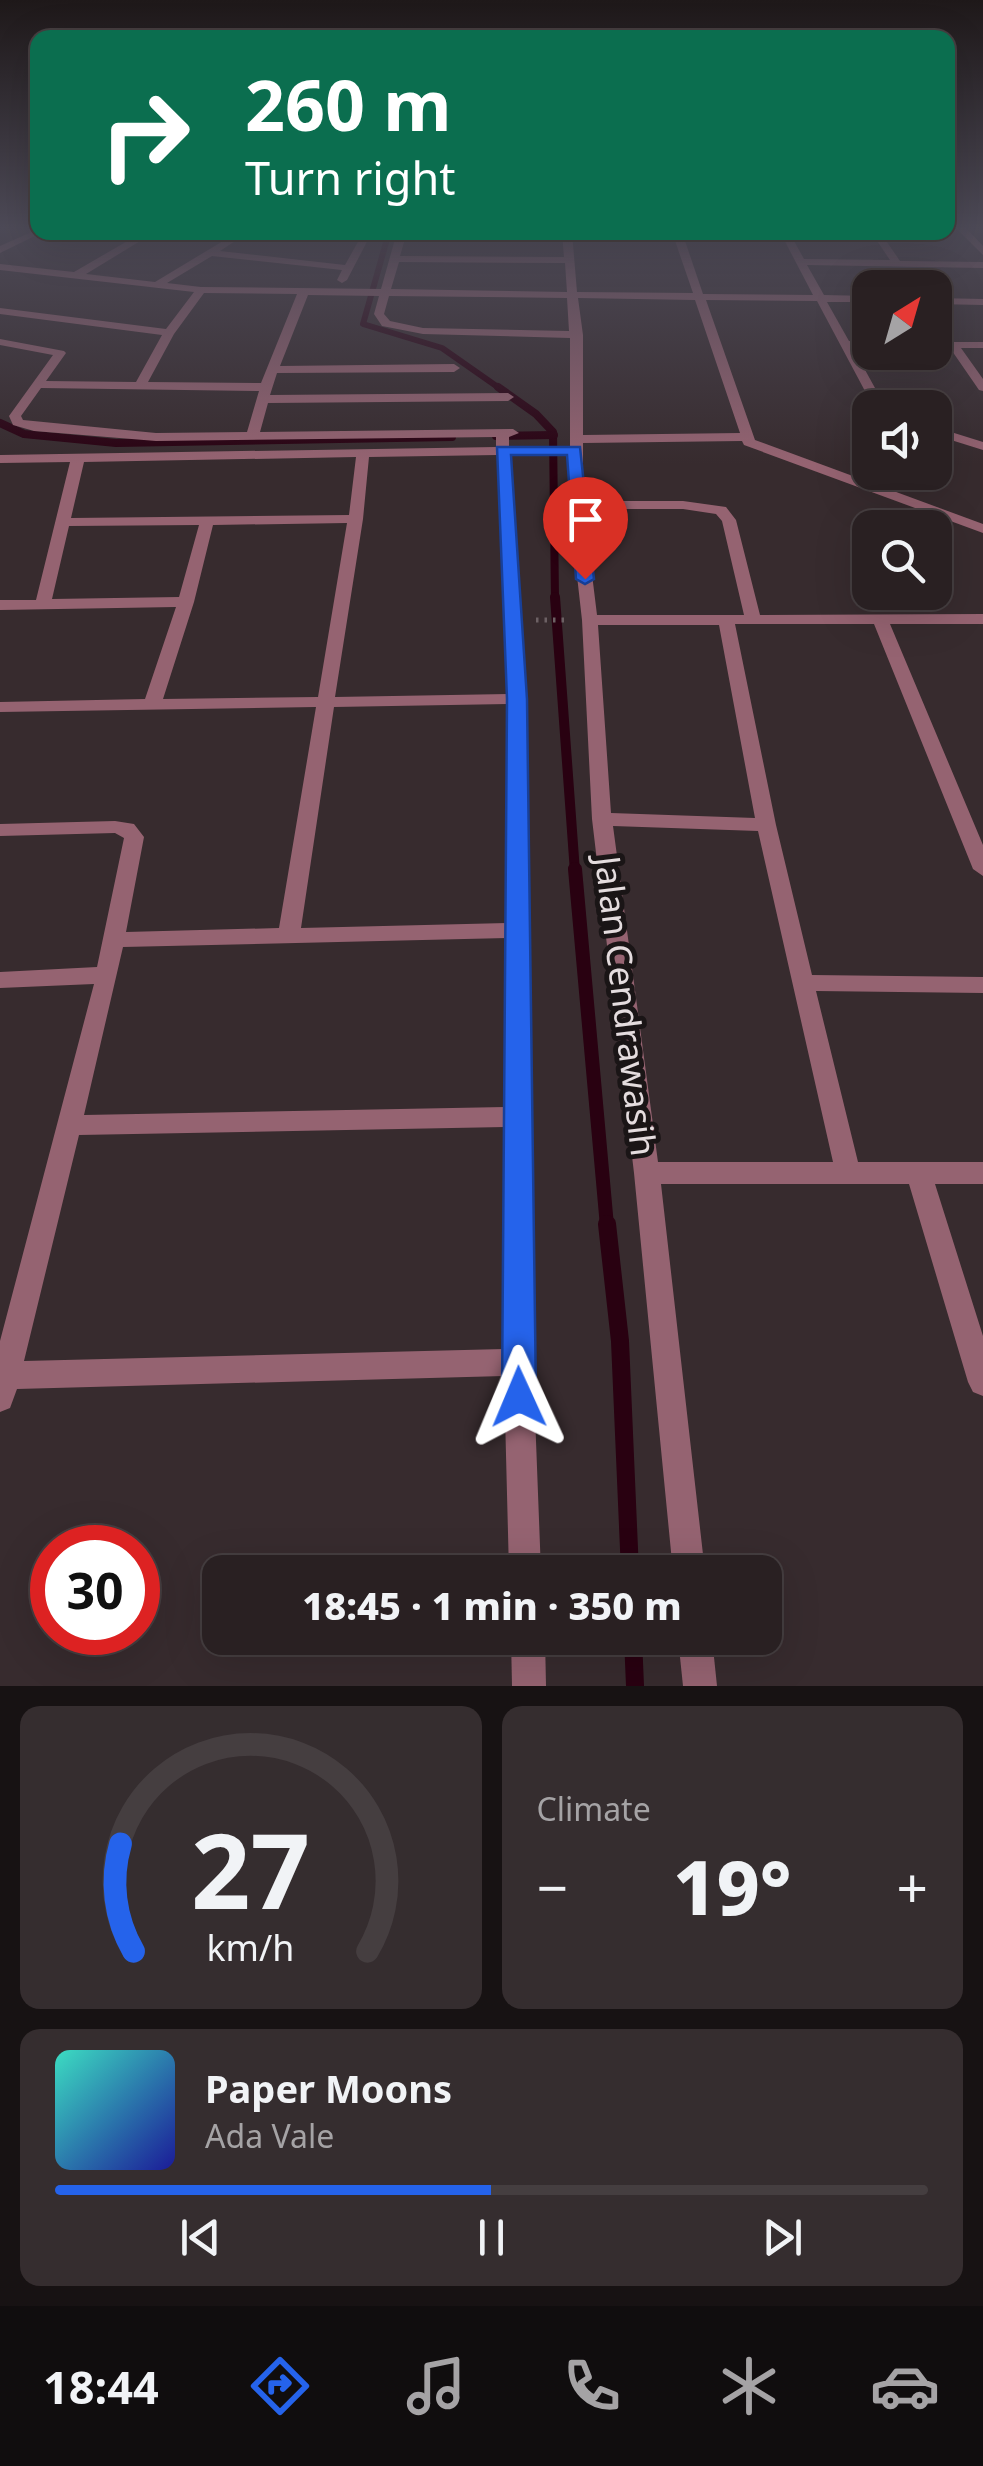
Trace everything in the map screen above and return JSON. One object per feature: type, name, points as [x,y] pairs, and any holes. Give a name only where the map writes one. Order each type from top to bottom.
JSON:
[{"type":"street","points":[[140,385],[189,307]]},
{"type":"street","points":[[252,437],[264,393],[298,307]]},
{"type":"street","points":[[380,307],[380,320],[395,326],[444,332],[577,335]]},
{"type":"street","name":"Jalan Cendrawasih","points":[[576,307],[570,446],[590,620],[602,820],[647,1174],[686,1555]]},
{"type":"street","points":[[701,307],[746,437],[763,450],[983,529]]},
{"type":"street","points":[[824,307],[870,390]]},
{"type":"street","points":[[0,330],[5,312],[169,333]]},
{"type":"street","points":[[0,342],[60,353],[15,416],[17,422],[50,430],[153,445],[363,452],[505,439]]},
{"type":"street","points":[[843,344],[852,344]]},
{"type":"street","points":[[953,345],[983,345]]},
{"type":"street","points":[[953,345],[983,387]]},
{"type":"street","points":[[273,370],[454,368]]},
{"type":"street","points":[[36,384],[508,397]]},
{"type":"street","points":[[952,436],[983,446]]},
{"type":"street","points":[[0,459],[78,457],[153,445],[252,437],[505,439],[539,450],[746,437]]},
{"type":"street","points":[[505,439],[517,699],[518,1362],[524,1555]]},
{"type":"street","points":[[290,936],[302,825],[326,702],[363,452]]},
{"type":"street","points":[[44,604],[78,457]]},
{"type":"street","points":[[576,505],[683,505],[721,510],[729,520],[754,621]]},
{"type":"street","points":[[62,522],[356,518]]},
{"type":"street","points":[[152,705],[186,602],[207,521]]},
{"type":"street","points":[[0,605],[186,602]]},
{"type":"street","points":[[590,620],[983,620]]},
{"type":"street","points":[[880,620],[983,869]]},
{"type":"street","points":[[726,621],[766,824],[848,1173]]},
{"type":"street","points":[[0,707],[517,699]]},
{"type":"street","points":[[602,820],[766,824]]},
{"type":"street","points":[[0,830],[114,826],[130,831],[133,840],[107,974],[3,1386],[518,1362]]},
{"type":"street","points":[[114,940],[516,930]]},
{"type":"street","points":[[0,980],[107,974]]},
{"type":"street","points":[[804,982],[983,985]]},
{"type":"street","points":[[70,1125],[516,1118]]},
{"type":"street","points":[[918,1172],[983,1382]]},
{"type":"street","points":[[647,1174],[983,1173]]},
{"type":"street","points":[[528,1655],[529,1686]]},
{"type":"street","points":[[697,1655],[700,1686]]},
{"type":"waterway","points":[[368,307],[363,324],[442,348],[502,390]]},
{"type":"waterway","points":[[498,387],[536,414],[553,435]]},
{"type":"waterway","points":[[0,423],[24,434],[116,443],[452,437]]},
{"type":"waterway","points":[[496,436],[553,435]]},
{"type":"waterway","points":[[553,435],[555,600]]},
{"type":"waterway","points":[[555,597],[575,872]]},
{"type":"waterway","points":[[575,869],[607,1226]]},
{"type":"waterway","points":[[607,1224],[620,1341],[629,1555]]},
{"type":"waterway","points":[[634,1655],[635,1686]]},
{"type":"route","points":[[519,1397],[517,699],[503,450],[574,450],[585,579]]}]
